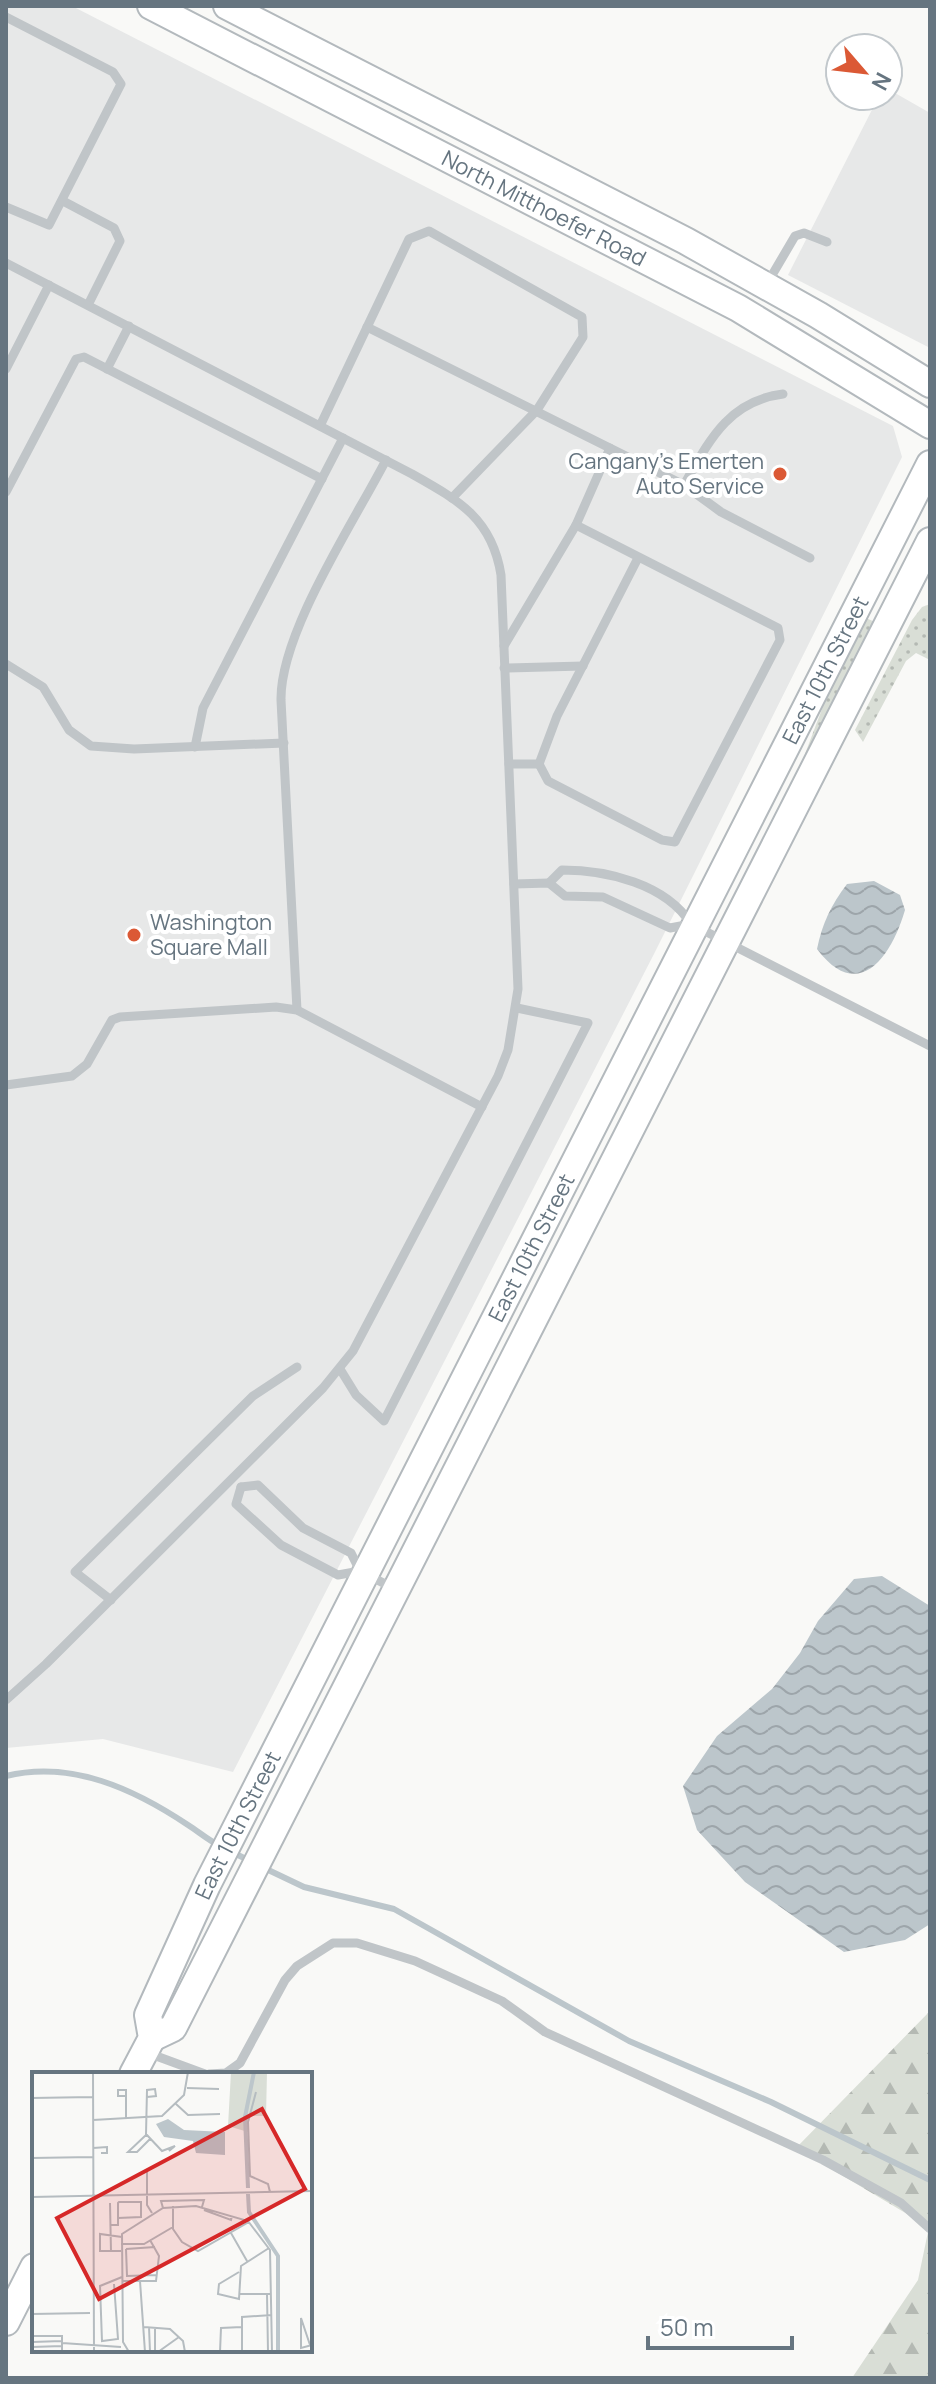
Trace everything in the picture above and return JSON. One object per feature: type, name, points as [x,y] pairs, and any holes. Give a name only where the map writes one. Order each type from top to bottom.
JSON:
[{"type":"main road","name":"North Mitthoefer Road","points":[[151,6],[658,267],[801,344],[930,425]]},
{"type":"main road","name":"North Mitthoefer Road","points":[[227,6],[767,285],[930,384]]},
{"type":"main road","points":[[658,267],[687,264],[748,295],[757,296],[767,285]]},
{"type":"main road","name":"East 10th Street","points":[[143,2054],[148,2015],[207,1885],[363,1572],[930,464]]},
{"type":"main road","name":"East 10th Street","points":[[143,2054],[173,2028],[930,541]]},
{"type":"main road","points":[[6,2322],[32,2271]]},
{"type":"lane","points":[[6,17],[113,72],[121,84],[49,225],[6,207]]},
{"type":"lane","points":[[63,201],[114,228],[120,241],[88,305]]},
{"type":"lane","points":[[320,426],[409,239],[429,231],[582,317],[583,337],[537,410],[452,498]]},
{"type":"lane","points":[[767,285],[795,236],[804,233],[827,242]]},
{"type":"lane","points":[[6,263],[386,460],[452,498],[477,519],[497,552],[504,646],[517,1008],[508,1050],[482,1107],[374,1317],[340,1369],[111,1600],[6,1700]]},
{"type":"lane","points":[[6,369],[49,285]]},
{"type":"lane","points":[[107,369],[129,326]]},
{"type":"lane","points":[[367,327],[684,485],[721,512],[810,558]]},
{"type":"lane","points":[[200,363],[206,352]]},
{"type":"lane","points":[[6,492],[76,359],[84,357],[322,479]]},
{"type":"lane","points":[[684,485],[713,434],[734,410],[761,396],[783,394]]},
{"type":"lane","points":[[195,747],[203,708],[343,438]]},
{"type":"lane","points":[[504,646],[576,525],[610,448]]},
{"type":"lane","points":[[297,1010],[281,681],[288,650],[386,460]]},
{"type":"lane","points":[[576,525],[778,628],[780,640],[675,842],[662,840],[548,781],[539,764],[557,716],[638,558]]},
{"type":"lane","points":[[6,664],[43,687],[69,730],[91,746],[126,749],[284,743]]},
{"type":"lane","points":[[504,668],[583,666]]},
{"type":"lane","points":[[509,764],[539,764]]},
{"type":"lane","points":[[549,883],[562,870],[607,873],[679,904],[694,925],[930,1046]]},
{"type":"lane","points":[[514,884],[549,883],[565,896],[590,895],[619,901],[670,928],[694,925]]},
{"type":"lane","points":[[6,1085],[72,1076],[87,1064],[112,1020],[120,1017],[276,1007],[297,1010],[482,1107]]},
{"type":"lane","points":[[340,1369],[356,1395],[384,1421],[588,1023],[517,1008]]},
{"type":"lane","points":[[111,1600],[75,1572],[253,1396],[297,1367]]},
{"type":"lane","points":[[232,1478],[241,1487]]},
{"type":"lane","points":[[241,1487],[258,1485],[303,1528],[351,1553],[363,1572],[396,1589]]},
{"type":"lane","points":[[241,1487],[236,1504],[281,1545],[338,1575],[363,1572]]},
{"type":"lane","points":[[227,2072],[240,2063],[285,1980],[297,1966],[333,1943],[357,1943],[415,1961],[502,2001],[545,2032],[823,2160],[901,2203],[930,2229]]},
{"type":"lane","points":[[143,2054],[201,2072]]},
{"type":"shaded area","name":"Washington Square Mall","points":[[6,6],[72,6],[893,426],[902,457],[655,952],[233,1772],[103,1739],[6,1748]]},
{"type":"shaded area","points":[[904,98],[930,113],[930,348],[788,275],[871,112],[904,112]]},
{"type":"green space","points":[[930,604],[930,660],[916,653],[906,661],[863,742],[855,730],[912,620],[922,607]]},
{"type":"green space","points":[[866,618],[875,622],[809,757],[805,754],[822,709]]},
{"type":"green space","points":[[930,2011],[930,2378],[852,2378],[918,2280],[929,2227],[796,2148]]},
{"type":"water","points":[[874,881],[900,895],[905,910],[883,957],[860,973],[847,973],[832,965],[817,949],[822,931],[832,907],[847,884]]},
{"type":"water","points":[[882,1576],[930,1606],[930,1924],[905,1940],[844,1952],[745,1882],[697,1830],[683,1786],[717,1736],[772,1689],[800,1653],[818,1621],[854,1579]]},
{"type":"waterway","points":[[6,1776],[55,1772],[102,1781],[146,1800],[220,1846]]},
{"type":"waterway","points":[[230,1851],[252,1862]]},
{"type":"waterway","points":[[262,1867],[304,1887],[394,1909],[629,2041],[771,2102],[930,2180]]},
{"type":"place","name":"Cangany's Emerten Auto Service","points":[[780,474]]},
{"type":"place","name":"Washington Square Mall","points":[[134,935]]}]
